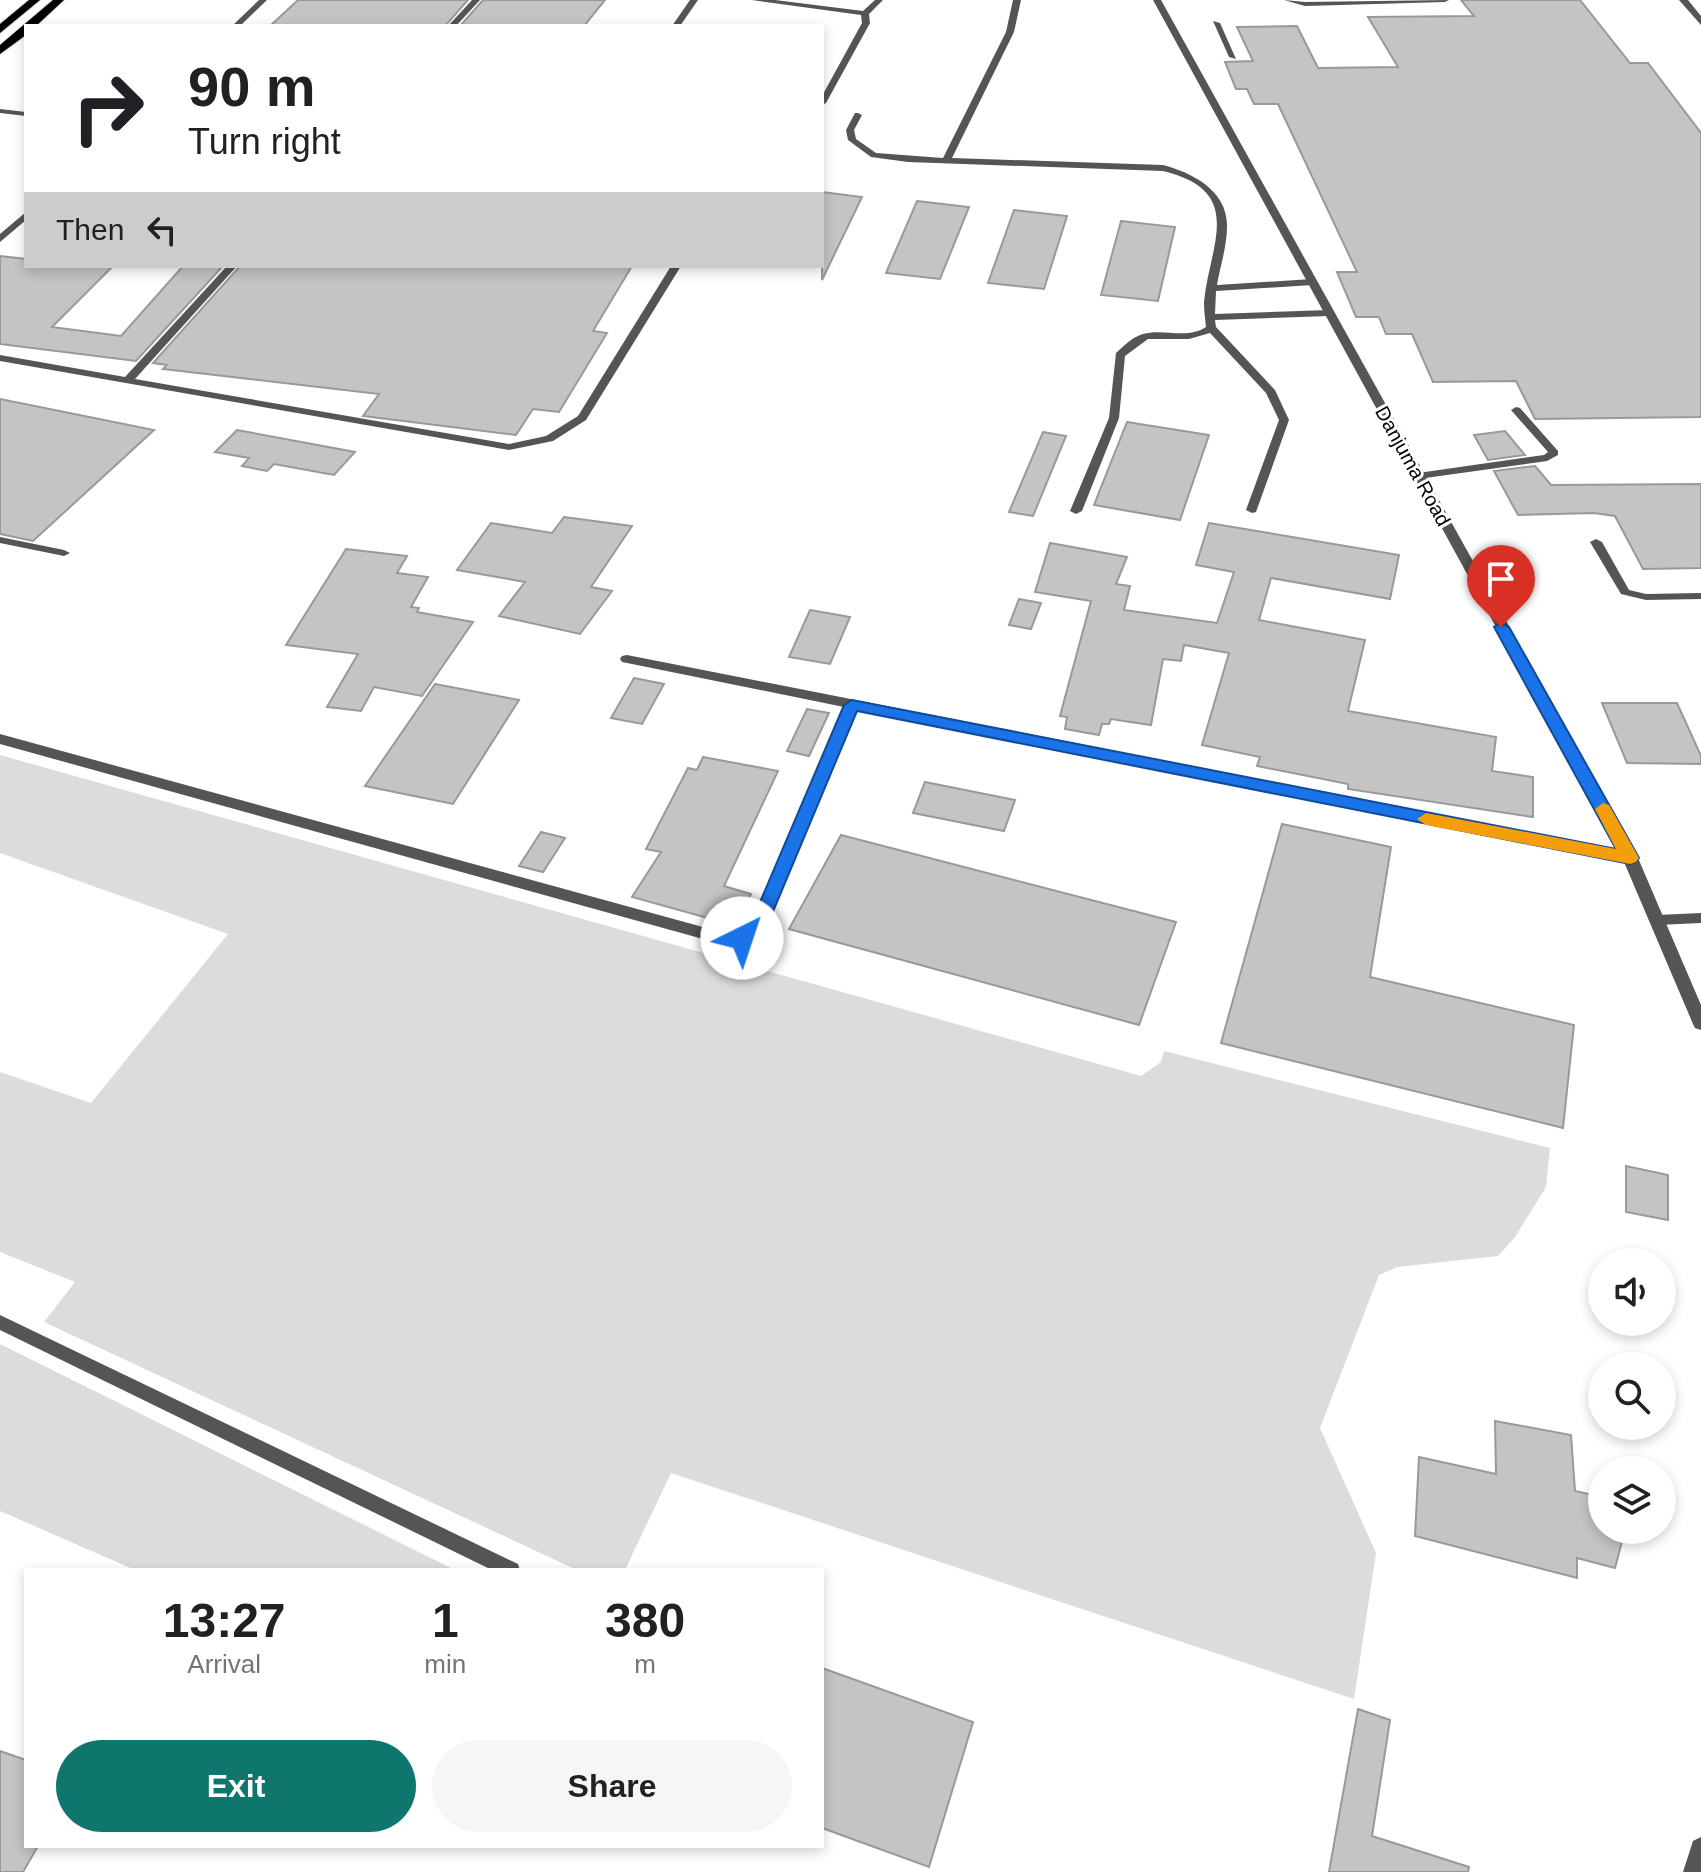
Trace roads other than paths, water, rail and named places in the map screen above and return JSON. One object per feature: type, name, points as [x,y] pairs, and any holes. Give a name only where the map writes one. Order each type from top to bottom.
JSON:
[{"type":"main road","points":[[0,30],[35,0]]},
{"type":"main road","points":[[32,24],[59,0]]},
{"type":"main road","points":[[0,51],[24,31]]},
{"type":"street","name":"Danjuma Road","points":[[1157,0],[1630,858],[1701,1024]]},
{"type":"street","points":[[1683,0],[1701,22]]},
{"type":"street","points":[[627,659],[1630,858]]},
{"type":"street","points":[[0,739],[721,938],[742,938],[755,933],[761,921],[852,705]]},
{"type":"street","points":[[1695,1872],[1701,1849]]},
{"type":"lane","points":[[238,24],[263,0]]},
{"type":"lane","points":[[454,24],[476,0]]},
{"type":"lane","points":[[677,24],[694,0]]},
{"type":"lane","points":[[756,0],[865,13],[879,0]]},
{"type":"lane","points":[[946,161],[1010,32],[1017,0]]},
{"type":"lane","points":[[1288,0],[1305,4],[1445,0]]},
{"type":"lane","points":[[824,99],[866,23],[865,13]]},
{"type":"lane","points":[[1216,23],[1233,57]]},
{"type":"lane","points":[[0,111],[24,114]]},
{"type":"lane","points":[[858,115],[850,130],[852,140],[862,150],[889,158],[1171,169],[1195,177],[1209,190],[1222,216],[1211,288],[1211,322],[1205,333],[1185,337],[1147,336],[1120,355],[1114,418],[1076,511]]},
{"type":"lane","points":[[0,239],[24,217]]},
{"type":"lane","points":[[127,381],[230,268]]},
{"type":"lane","points":[[0,358],[476,444],[509,447],[549,439],[582,418],[675,268]]},
{"type":"lane","points":[[1211,288],[1312,282]]},
{"type":"lane","points":[[1211,322],[1329,313]]},
{"type":"lane","points":[[1211,322],[1271,392],[1284,420],[1252,510]]},
{"type":"lane","points":[[1418,476],[1547,458],[1554,453],[1516,410]]},
{"type":"lane","points":[[0,540],[64,553]]},
{"type":"lane","points":[[1596,542],[1625,592],[1646,597],[1701,596]]},
{"type":"lane","points":[[1657,920],[1701,918]]},
{"type":"lane","points":[[0,1322],[507,1568]]}]
